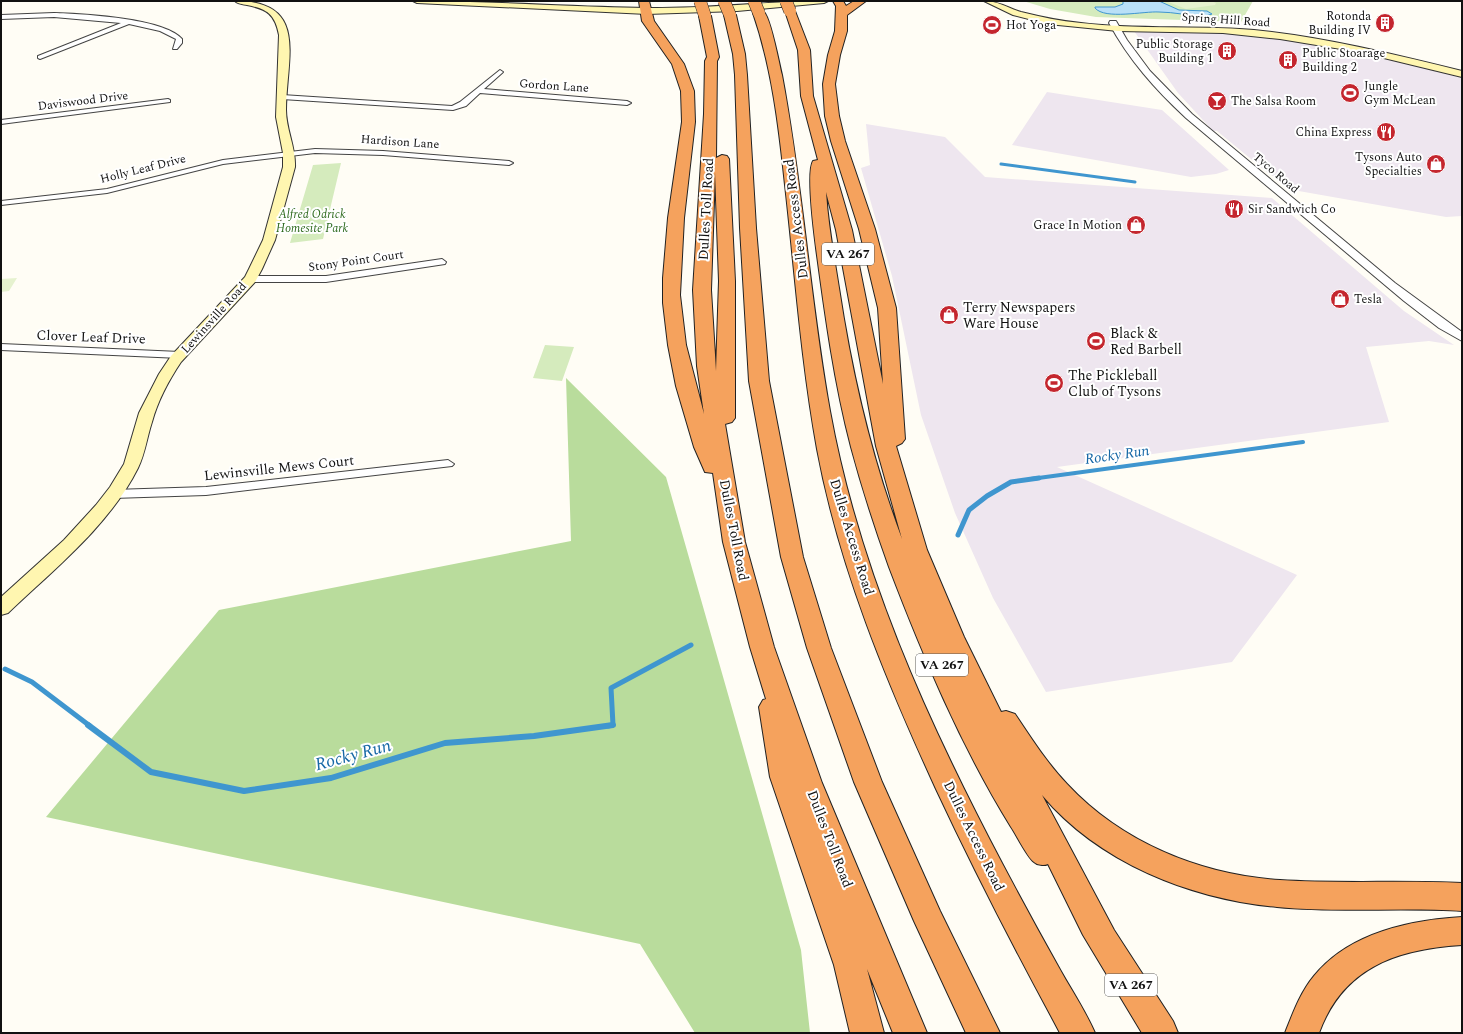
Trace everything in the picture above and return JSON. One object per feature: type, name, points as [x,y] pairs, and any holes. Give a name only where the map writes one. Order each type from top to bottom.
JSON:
[{"type":"highway","name":"Dulles Toll Road","points":[[700,1],[706,16],[713,57],[711,61],[711,114],[702,290],[706,366],[729,515],[740,570],[762,647],[823,822],[910,1033]]},
{"type":"highway","points":[[838,1],[841,6],[841,31],[831,68],[830,99],[838,141],[867,229],[886,308],[891,351],[894,435],[900,500]]},
{"type":"highway","points":[[841,14],[861,1]]},
{"type":"highway","points":[[646,6],[649,22],[678,63],[685,79],[689,114],[675,235],[672,302],[677,346],[695,420],[729,515]]},
{"type":"highway","name":"Dulles Access Road","points":[[757,7],[774,64],[789,156],[813,368],[828,452],[843,518],[875,612],[910,700],[947,783],[995,880],[1078,1033]]},
{"type":"highway","points":[[727,8],[739,54],[741,75],[748,228],[759,381],[792,557],[819,648],[868,782],[929,921],[983,1033]]},
{"type":"highway","points":[[789,8],[796,65],[793,96],[793,148],[801,216],[802,266]]},
{"type":"highway","name":"VA 267","points":[[789,8],[804,50],[807,96],[817,137],[844,230],[876,397],[900,500],[925,575],[952,637],[1046,832],[1102,937]]},
{"type":"highway","points":[[713,57],[716,61],[718,69],[720,101],[726,281],[725,403],[729,515]]},
{"type":"highway","name":"VA 267","points":[[817,137],[817,189],[824,246],[845,379],[861,448],[890,536],[942,665],[986,757],[1029,831],[1102,937],[1161,1033]]},
{"type":"highway","points":[[952,637],[1028,757],[1052,787],[1079,815],[1124,846],[1147,858],[1201,880],[1254,891],[1299,894],[1462,897]]},
{"type":"highway","points":[[762,647],[779,756],[784,777],[850,965],[867,1033]]},
{"type":"highway","points":[[1302,1033],[1317,998],[1326,985],[1336,974],[1361,955],[1376,947],[1406,938],[1440,932],[1462,931]]},
{"type":"main road","name":"Lewinsville Road","points":[[1,608],[78,537],[113,494],[129,470],[137,452],[144,423],[156,390],[165,374],[180,355],[250,279],[259,265],[268,243],[289,168],[289,153],[281,111],[284,48],[281,21],[263,4],[240,1]]},
{"type":"main road","points":[[417,1],[473,2],[572,8],[769,1]]},
{"type":"main road","points":[[646,6],[737,8],[824,1]]},
{"type":"main road","name":"Spring Hill Road","points":[[1002,1],[1024,9],[1055,17],[1114,25],[1235,31],[1276,35],[1365,52],[1462,74]]},
{"type":"main road","name":"Spring Hill Road","points":[[989,2],[1013,11],[1045,20],[1079,25],[1224,26],[1281,32],[1333,40],[1462,68]]},
{"type":"street","points":[[1,17],[74,15],[129,22],[158,28],[172,34],[179,43],[175,48]]},
{"type":"street","points":[[40,56],[129,22]]},
{"type":"street","name":"Tyco Road","points":[[1114,25],[1147,73],[1195,122],[1260,178],[1420,308],[1462,337]]},
{"type":"street","points":[[282,97],[445,108],[458,106],[500,72]]},
{"type":"street","name":"Gordon Lane","points":[[478,91],[627,103]]},
{"type":"street","name":"Daviswood Drive","points":[[1,122],[168,102]]},
{"type":"street","name":"Hardison Lane","points":[[289,153],[337,150],[509,162]]},
{"type":"street","name":"Holly Leaf Drive","points":[[1,203],[107,191],[223,162],[289,153]]},
{"type":"street","name":"Stony Point Court","points":[[250,279],[305,280],[327,278],[393,267],[442,262]]},
{"type":"street","name":"Clover Leaf Drive","points":[[1,347],[180,355]]},
{"type":"street","name":"Lewinsville Mews Court","points":[[113,494],[206,491],[448,464]]},
{"type":"shaded area","points":[[1134,31],[1217,32],[1276,38],[1418,66],[1462,78],[1462,216],[1446,217],[1293,190],[1268,173],[1217,131],[1213,131],[1178,93]]},
{"type":"shaded area","points":[[1047,92],[1162,110],[1229,170],[1216,174],[1191,177],[1012,145]]},
{"type":"shaded area","points":[[866,124],[945,137],[985,177],[1272,198],[1404,311],[1454,345],[1429,341],[1366,347],[1389,422],[1057,467],[1297,575],[1232,662],[1046,692],[993,598],[955,513],[921,415],[892,276],[861,168],[870,165]]},
{"type":"green space","points":[[1023,1],[1253,1],[1241,22],[1096,17],[1050,9]]},
{"type":"green space","points":[[1166,1],[1211,1],[1216,3],[1215,5],[1186,9]]},
{"type":"green space","name":"Alfred Odrick Homesite Park","points":[[341,163],[323,239],[290,243],[313,165]]},
{"type":"green space","points":[[17,278],[9,291],[1,292],[1,279]]},
{"type":"green space","points":[[545,345],[574,347],[562,381],[533,378]]},
{"type":"green space","points":[[566,378],[666,477],[801,950],[810,1033],[695,1033],[640,944],[46,817],[219,610],[571,541]]},
{"type":"water","points":[[1123,1],[1159,1],[1179,10],[1207,11],[1212,14],[1199,16],[1152,12],[1107,14],[1100,12],[1095,8],[1115,7],[1123,4]]},
{"type":"waterway","points":[[1001,164],[1135,182]]},
{"type":"waterway","name":"Rocky Run","points":[[1031,479],[1303,442]]},
{"type":"waterway","name":"Rocky Run","points":[[958,535],[969,510],[987,496],[1011,482],[1039,478]]},
{"type":"waterway","name":"Rocky Run","points":[[613,725],[611,688],[691,645]]},
{"type":"waterway","name":"Rocky Run","points":[[5,669],[32,682],[90,726]]},
{"type":"waterway","name":"Rocky Run","points":[[88,725],[151,772],[244,791],[331,778],[445,743],[534,736],[613,725]]},
{"type":"waterway","name":"Rocky Run","points":[[608,726],[613,725]]},
{"type":"place","name":"Rotonda Building IV","points":[[1385,23]]},
{"type":"place","name":"Hot Yoga","points":[[992,25]]},
{"type":"place","name":"Public Storage Building 1","points":[[1227,51]]},
{"type":"place","name":"Public Stoarage Building 2","points":[[1288,60]]},
{"type":"place","name":"Jungle Gym McLean","points":[[1350,93]]},
{"type":"place","name":"The Salsa Room","points":[[1217,101]]},
{"type":"place","name":"China Express","points":[[1386,132]]},
{"type":"place","name":"Tysons Auto Specialties","points":[[1436,164]]},
{"type":"place","name":"Sir Sandwich Co","points":[[1234,209]]},
{"type":"place","name":"Grace In Motion","points":[[1136,225]]},
{"type":"place","name":"Tesla","points":[[1340,299]]},
{"type":"place","name":"Terry Newspapers Ware House","points":[[949,315]]},
{"type":"place","name":"Black & Red Barbell","points":[[1096,341]]},
{"type":"place","name":"The Pickleball Club of Tysons","points":[[1054,383]]}]
